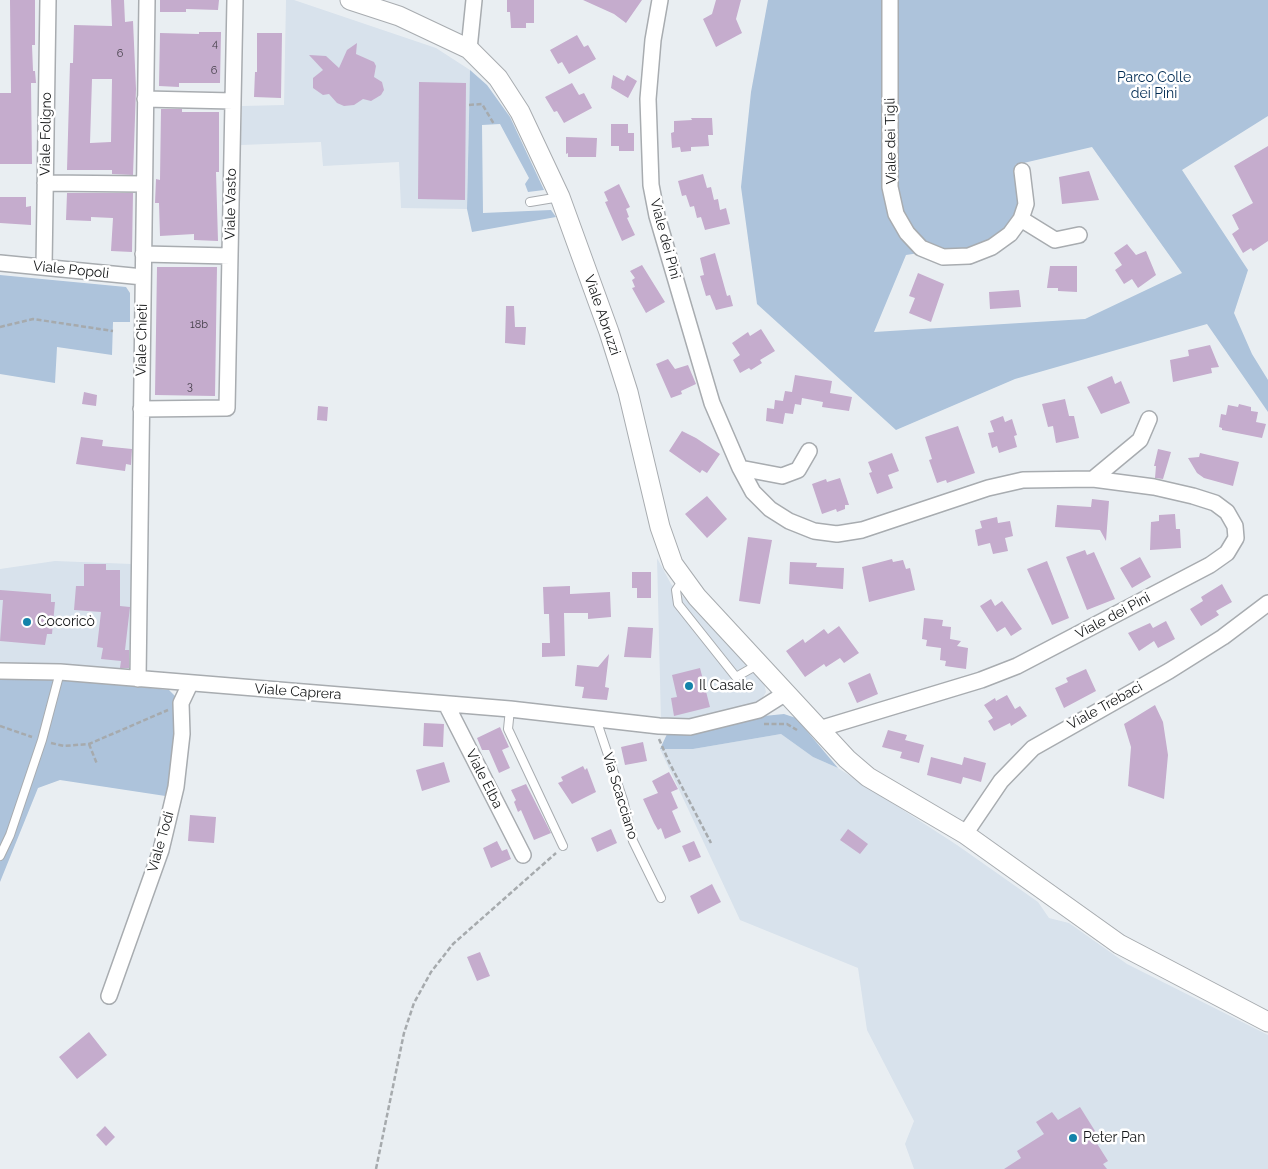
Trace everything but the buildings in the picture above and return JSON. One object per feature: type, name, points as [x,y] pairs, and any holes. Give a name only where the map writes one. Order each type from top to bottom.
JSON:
[{"type":"street","name":"Viale Foligno","points":[[44,267],[48,0]]},
{"type":"street","name":"Viale Chieti","points":[[138,680],[147,0]]},
{"type":"street","name":"Viale Vasto","points":[[141,409],[227,408],[235,0]]},
{"type":"street","name":"Viale Abruzzi","points":[[350,0],[399,16],[469,48],[498,78],[520,112],[560,197],[612,340],[628,392],[660,527],[673,564],[697,597],[847,760],[868,776],[965,834],[1119,944],[1268,1022]]},
{"type":"street","points":[[469,48],[474,0]]},
{"type":"street","name":"Viale dei Pini","points":[[660,0],[653,40],[648,99],[651,185],[657,216],[712,403],[740,468],[753,492],[770,509],[789,521],[814,531],[837,534],[862,530],[1023,480],[1093,479],[1154,487],[1215,503],[1227,512],[1235,526],[1236,538],[1227,553],[1210,565],[1017,666],[981,680],[819,729]]},
{"type":"street","name":"Viale dei Tigli","points":[[890,0],[890,187],[896,214],[906,233],[921,248],[943,257],[970,256],[992,247],[1010,234],[1021,219]]},
{"type":"street","points":[[145,99],[233,101]]},
{"type":"street","points":[[1022,171],[1026,204],[1021,219],[1055,240],[1080,234]]},
{"type":"street","points":[[45,183],[144,184]]},
{"type":"street","points":[[143,254],[230,256]]},
{"type":"street","name":"Viale Popoli","points":[[0,263],[143,277]]},
{"type":"street","points":[[1093,479],[1140,440],[1150,419]]},
{"type":"street","points":[[740,468],[782,476],[798,470],[809,451]]},
{"type":"street","name":"Viale Trebaci","points":[[965,834],[1001,781],[1033,748],[1176,666],[1222,637],[1268,603]]},
{"type":"street","name":"Viale Caprera","points":[[0,671],[60,672],[138,680],[510,708],[596,719],[659,730],[690,727],[759,710],[786,693]]},
{"type":"street","name":"Viale Todi","points":[[109,996],[163,841],[176,787],[182,734],[182,702],[190,684]]},
{"type":"street","name":"Viale Elba","points":[[446,704],[522,855]]},
{"type":"lane","points":[[530,202],[560,197]]},
{"type":"lane","points":[[684,578],[676,590],[678,604],[736,677],[759,664]]},
{"type":"lane","points":[[0,856],[10,835],[42,740],[60,672]]},
{"type":"lane","points":[[510,708],[508,729],[563,846]]},
{"type":"lane","name":"Via Scacciano","points":[[596,719],[623,800],[632,840],[662,898]]},
{"type":"path","points":[[470,105],[482,104],[494,124]]},
{"type":"path","points":[[0,327],[33,320],[113,331]]},
{"type":"path","points":[[0,726],[64,746],[89,744],[118,733],[182,702]]},
{"type":"path","points":[[659,730],[669,762],[711,842]]},
{"type":"path","points":[[89,744],[97,764]]},
{"type":"path","points":[[376,1169],[404,1033],[414,1004],[431,972],[453,944],[563,846]]},
{"type":"shaded area","points":[[286,0],[294,0],[436,48],[470,70],[467,209],[401,208],[399,162],[323,166],[321,142],[241,145],[242,106],[284,105]]},
{"type":"shaded area","points":[[657,558],[671,584],[764,683],[766,692],[762,699],[747,708],[691,722],[661,721]]},
{"type":"shaded area","points":[[55,561],[132,564],[135,673],[0,666],[0,569]]},
{"type":"shaded area","points":[[781,734],[813,757],[838,768],[957,845],[1038,902],[1049,918],[1069,923],[1127,964],[1268,1035],[1268,1169],[914,1169],[905,1144],[914,1121],[867,1030],[858,968],[740,920],[660,749],[693,749]]},
{"type":"green space","name":"Parco Colle dei Pini","points":[[768,0],[884,0],[885,188],[919,253],[906,255],[874,332],[1085,319],[1182,273],[1092,147],[1015,165],[1020,203],[1015,216],[1006,230],[989,242],[968,250],[944,251],[925,243],[911,230],[902,212],[896,186],[895,0],[1268,0],[1268,116],[1182,170],[1248,270],[1234,313],[1252,354],[1268,380],[1268,412],[1207,324],[1015,379],[896,430],[757,304],[741,187],[751,92]]},
{"type":"green space","points":[[470,70],[487,85],[510,117],[544,190],[528,192],[525,184],[529,178],[500,124],[482,125],[483,213],[551,210],[556,217],[472,232],[467,209]]},
{"type":"green space","points":[[0,275],[126,287],[130,293],[130,322],[113,322],[112,355],[57,347],[55,383],[0,374]]},
{"type":"green space","points":[[0,676],[47,677],[169,690],[176,697],[177,711],[172,797],[60,780],[38,788],[0,882]]},
{"type":"green space","points":[[784,714],[796,718],[838,768],[813,757],[781,734],[693,749],[660,749],[667,734],[692,734],[764,716]]},
{"type":"place","name":"Cocoricò","points":[[27,622]]},
{"type":"place","name":"Il Casale","points":[[689,686]]},
{"type":"place","name":"Peter Pan","points":[[1073,1138]]}]
